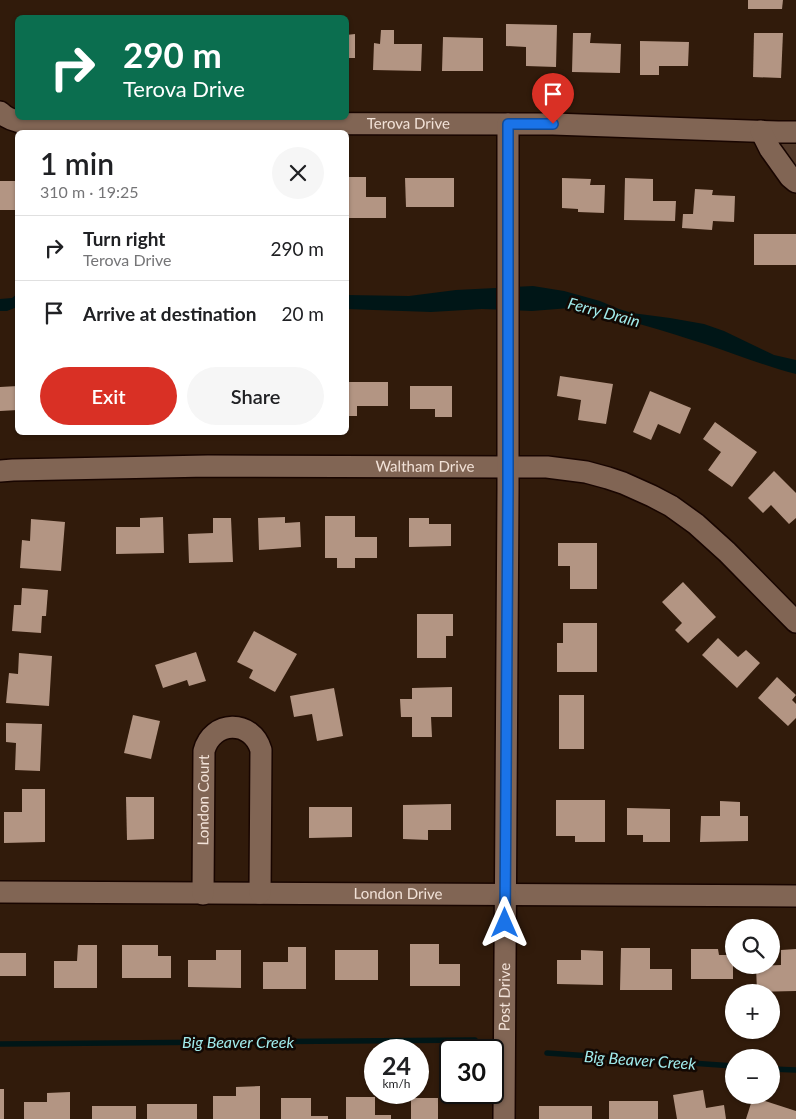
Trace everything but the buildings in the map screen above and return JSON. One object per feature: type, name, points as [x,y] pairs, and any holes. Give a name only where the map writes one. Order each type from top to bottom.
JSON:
[{"type":"street","name":"Terova Drive","points":[[0,112],[4,116],[15,120]]},
{"type":"street","name":"Terova Drive","points":[[15,120],[24,123],[553,124],[796,132]]},
{"type":"street","name":"Post Drive","points":[[504,1119],[508,124]]},
{"type":"street","points":[[761,131],[770,149],[796,182]]},
{"type":"street","name":"Waltham Drive","points":[[0,471],[218,466],[547,467],[586,472],[608,478],[671,506],[717,542],[796,622]]},
{"type":"street","name":"London Court","points":[[203,894],[204,751],[206,743],[211,736],[219,730],[235,727],[242,728],[252,734],[261,750],[260,894]]},
{"type":"street","name":"London Drive","points":[[0,892],[796,896]]},
{"type":"shaded area","points":[[781,144],[796,144],[796,170],[779,146]]},
{"type":"water","name":"Ferry Drain","points":[[533,286],[564,291],[600,301],[632,313],[704,324],[724,331],[774,355],[796,360],[796,374],[659,330],[580,309],[532,311],[482,309],[431,312],[349,309],[349,295],[409,296],[456,290]]},
{"type":"water","points":[[15,296],[15,308],[0,311],[0,299],[12,298]]},
{"type":"waterway","name":"Big Beaver Creek","points":[[0,1044],[439,1040]]},
{"type":"waterway","name":"Big Beaver Creek","points":[[547,1053],[725,1065]]},
{"type":"waterway","name":"Big Beaver Creek","points":[[780,1069],[796,1070]]},
{"type":"route","points":[[505,923],[508,124],[553,124]]}]
